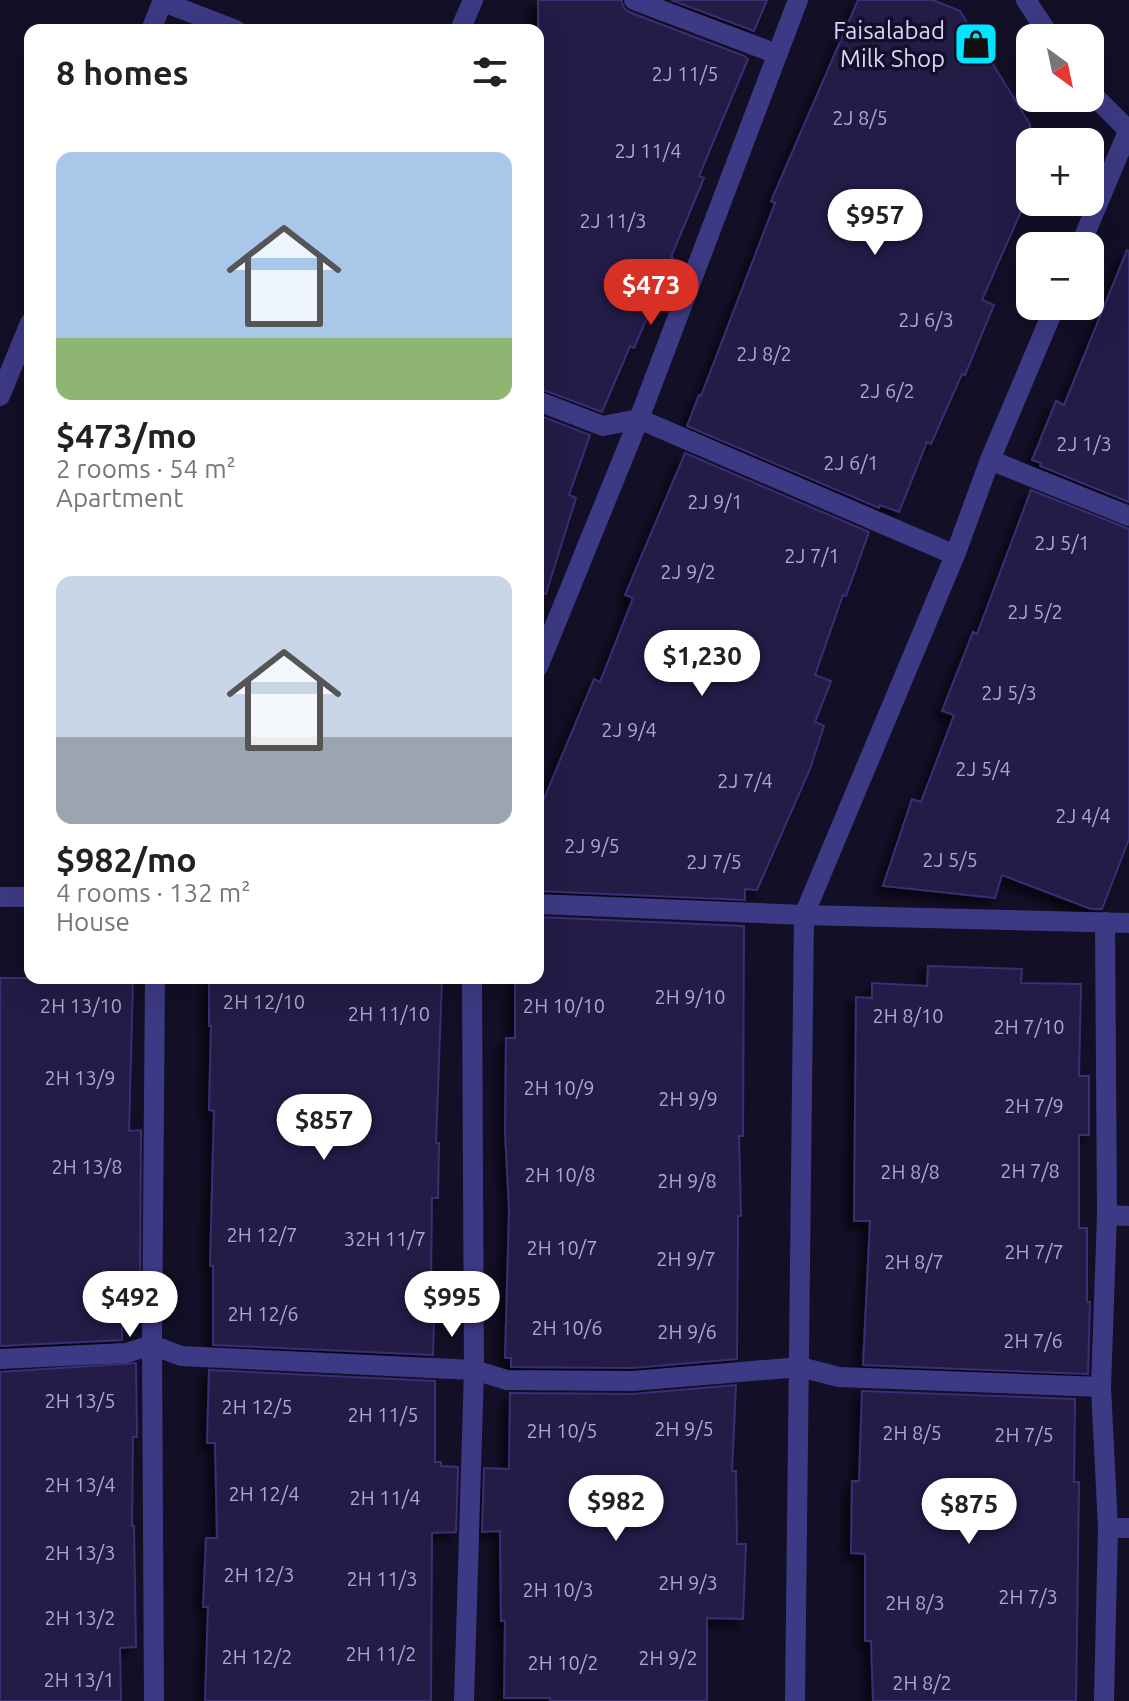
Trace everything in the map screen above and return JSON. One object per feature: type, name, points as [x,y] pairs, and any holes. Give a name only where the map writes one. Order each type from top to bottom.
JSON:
[{"type":"street","points":[[463,24],[473,0]]},
{"type":"street","points":[[634,0],[777,54]]},
{"type":"street","points":[[544,652],[639,419],[798,0]]},
{"type":"street","points":[[1026,0],[1042,24]]},
{"type":"street","points":[[153,24],[163,1],[221,24]]},
{"type":"street","points":[[1086,232],[1129,130],[1104,106]]},
{"type":"street","points":[[795,1701],[804,915],[955,555],[990,460],[1049,320]]},
{"type":"street","points":[[0,396],[24,338]]},
{"type":"street","points":[[544,403],[603,426],[639,419],[955,555]]},
{"type":"street","points":[[990,460],[1129,516]]},
{"type":"street","points":[[0,897],[24,897]]},
{"type":"street","points":[[544,904],[804,915],[1129,923]]},
{"type":"street","points":[[1104,1701],[1108,1528],[1101,1387],[1107,1215],[1105,922]]},
{"type":"street","points":[[154,1701],[152,1345],[155,984]]},
{"type":"street","points":[[464,1701],[474,1370],[472,984]]},
{"type":"street","points":[[1107,1215],[1129,1216]]},
{"type":"street","points":[[0,1359],[126,1353],[152,1345],[181,1356],[474,1370],[507,1380],[632,1381],[800,1367],[839,1377],[1101,1387]]},
{"type":"street","points":[[1108,1528],[1129,1528]]},
{"type":"building","points":[[538,0],[621,0],[629,12],[748,59],[699,176],[704,178],[673,258],[602,412],[544,390],[544,24],[538,24]]},
{"type":"building","points":[[671,0],[767,0],[754,31]]},
{"type":"building","points":[[858,0],[933,0],[960,11],[1016,101],[1016,112],[1023,112],[1030,124],[1030,128],[1016,128],[1016,216],[1019,216],[982,300],[994,305],[965,375],[962,374],[931,444],[927,442],[899,512],[880,505],[879,508],[687,426],[775,203],[771,201]]},
{"type":"building","points":[[1127,250],[1129,502],[1032,460],[1056,401],[1064,405],[1099,320],[1104,320],[1104,307]]},
{"type":"building","points":[[544,417],[590,435],[569,495],[576,498],[546,594]]},
{"type":"building","points":[[685,453],[869,532],[815,675],[831,681],[815,722],[824,726],[810,769],[757,890],[745,889],[745,900],[544,891],[544,799],[594,679],[600,682],[633,598],[625,595]]},
{"type":"building","points":[[1031,490],[1129,529],[1129,839],[1102,909],[1091,909],[1002,875],[995,898],[883,886],[912,799],[921,802],[954,715],[942,711],[973,632],[977,634]]},
{"type":"building","points":[[544,917],[744,926],[737,1359],[632,1368],[511,1367],[511,1358],[505,1358],[509,1210],[505,1132],[506,1038],[515,1038],[515,984],[544,984]]},
{"type":"building","points":[[928,966],[1022,969],[1021,983],[1081,984],[1079,1076],[1089,1076],[1089,1135],[1079,1135],[1079,1228],[1087,1228],[1087,1302],[1090,1302],[1088,1374],[863,1365],[870,1221],[854,1221],[856,997],[872,998],[872,983],[927,986]]},
{"type":"building","points":[[0,978],[24,978],[24,984],[133,984],[129,1131],[141,1130],[140,1278],[122,1278],[122,1340],[0,1346]]},
{"type":"building","points":[[209,984],[442,984],[436,1143],[439,1143],[438,1198],[432,1198],[431,1283],[435,1283],[433,1355],[213,1345],[213,1266],[210,1266],[214,1111],[209,1110]]},
{"type":"building","points":[[136,1363],[137,1437],[133,1437],[132,1526],[136,1647],[120,1648],[121,1701],[0,1701],[0,1372]]},
{"type":"building","points":[[209,1370],[435,1381],[435,1462],[441,1462],[441,1466],[458,1467],[456,1532],[432,1533],[431,1701],[205,1701],[208,1607],[203,1607],[206,1538],[217,1538],[215,1443],[207,1443]]},
{"type":"building","points":[[736,1385],[732,1471],[736,1471],[737,1544],[746,1544],[743,1619],[707,1618],[707,1701],[504,1698],[505,1621],[501,1621],[500,1531],[482,1532],[484,1468],[509,1469],[510,1393],[632,1394]]},
{"type":"building","points":[[862,1391],[1075,1399],[1074,1482],[1079,1482],[1076,1701],[873,1701],[871,1641],[865,1641],[865,1554],[851,1553],[852,1481],[859,1481]]},
{"type":"place","name":"Faisalabad Milk Shop","points":[[976,44]]}]
